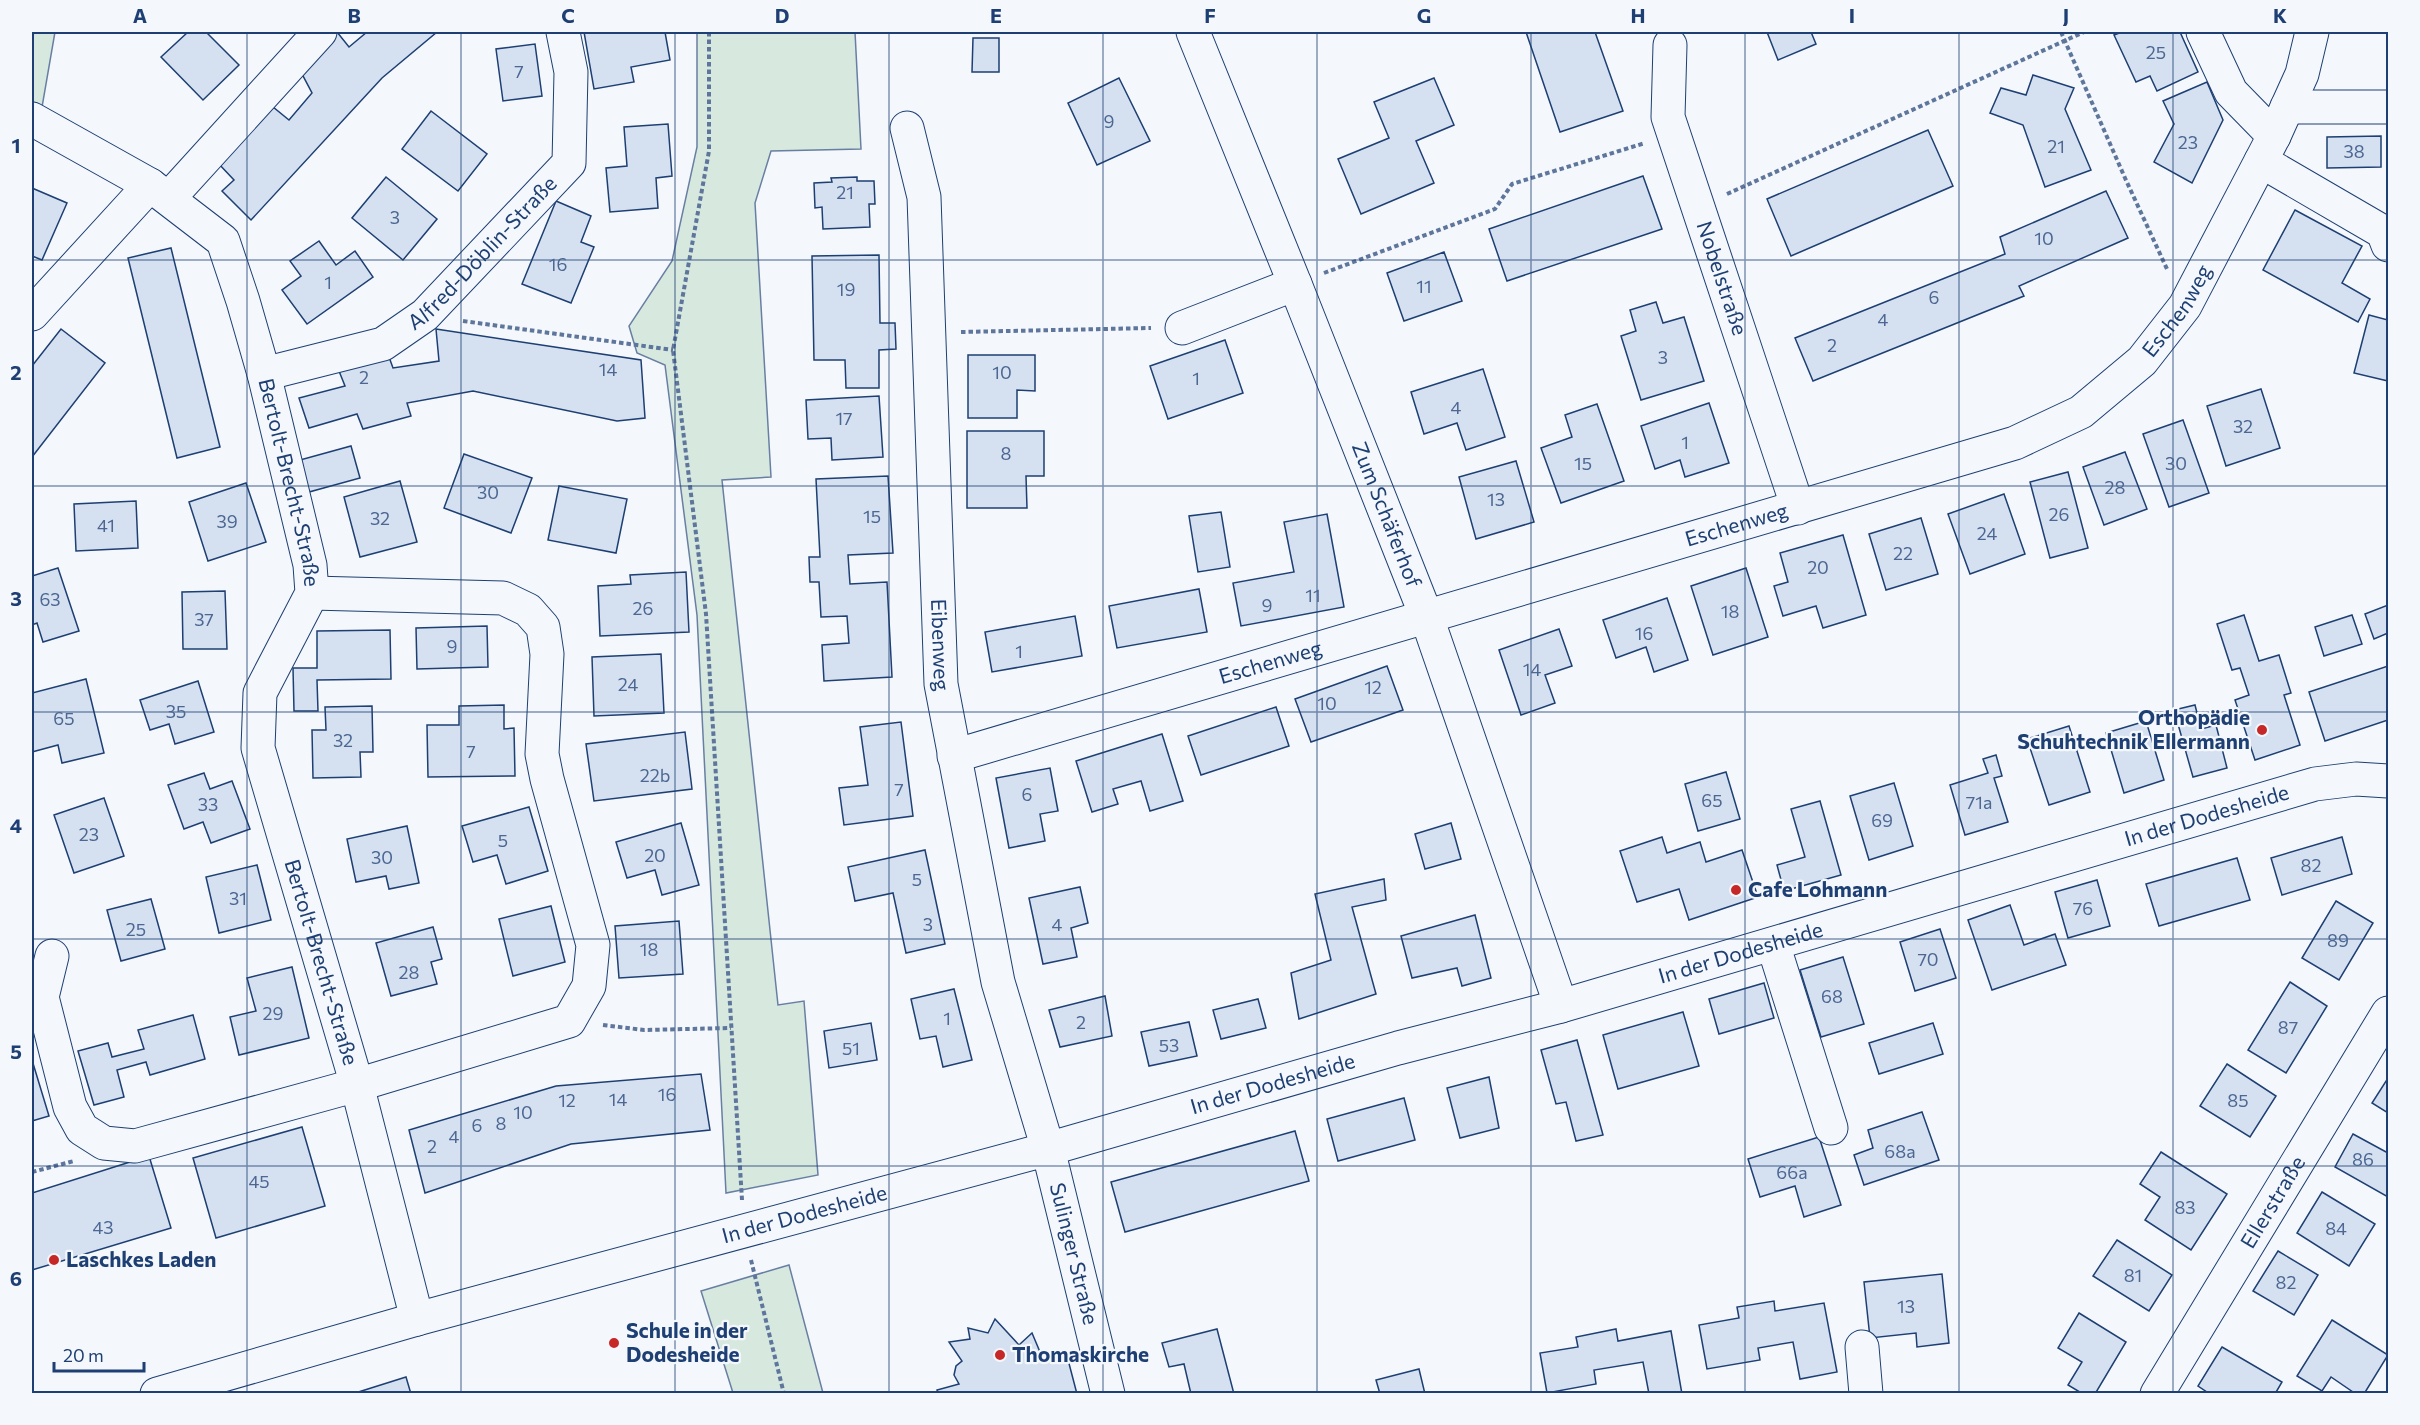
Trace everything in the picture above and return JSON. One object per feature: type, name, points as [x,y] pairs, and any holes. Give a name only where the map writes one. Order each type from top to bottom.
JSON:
[{"type":"street","points":[[32,314],[320,32]]},
{"type":"street","name":"Alfred-Döblin-Straße","points":[[264,374],[382,344],[425,315],[569,163],[571,72],[563,32]]},
{"type":"street","name":"Zum Schäferhof","points":[[1193,32],[1427,618],[1561,1006]]},
{"type":"street","points":[[2203,32],[2231,92],[2274,135],[2383,232],[2388,245]]},
{"type":"street","name":"Eschenweg","points":[[954,756],[2015,443],[2081,412],[2142,361],[2185,306],[2274,135],[2302,74],[2312,32]]},
{"type":"street","name":"Nobelstraße","points":[[1670,45],[1668,117],[1798,508]]},
{"type":"street","points":[[2274,135],[2388,107]]},
{"type":"street","name":"Bertolt-Brecht-Straße","points":[[32,119],[159,191],[222,241],[243,301],[264,374],[310,565],[312,593],[260,693],[258,748],[357,1085],[417,1319]]},
{"type":"street","name":"Eibenweg","points":[[907,128],[924,197],[941,684],[998,982],[1048,1149]]},
{"type":"street","points":[[1182,328],[1295,284]]},
{"type":"street","points":[[312,593],[503,598],[528,610],[543,627],[547,654],[542,754],[593,945],[589,986],[569,1021],[357,1085]]},
{"type":"street","name":"In der Dodesheide","points":[[158,1394],[417,1319],[1048,1149],[1398,1048],[1561,1006],[2315,784],[2356,779],[2388,781]]},
{"type":"street","points":[[1773,944],[1831,1128]]},
{"type":"street","name":"Bertolt-Brecht-Straße","points":[[52,956],[42,997],[70,1107],[82,1129],[104,1143],[135,1146],[357,1085]]},
{"type":"street","name":"Ellerstraße","points":[[2157,1394],[2388,1013]]},
{"type":"street","name":"Sulinger Straße","points":[[1048,1149],[1108,1394]]},
{"type":"street","points":[[1862,1347],[1866,1394]]},
{"type":"path","points":[[709,32],[709,151],[673,350],[706,614],[744,1231],[784,1394]]},
{"type":"path","points":[[2061,32],[2125,178],[2185,306]]},
{"type":"path","points":[[1697,208],[2084,32]]},
{"type":"path","points":[[1295,284],[1495,209],[1512,184],[1674,134]]},
{"type":"path","points":[[425,315],[673,350]]},
{"type":"path","points":[[930,332],[1182,328]]},
{"type":"path","points":[[569,1021],[644,1030],[731,1028]]},
{"type":"shaded area","points":[[32,32],[55,32],[41,113],[32,122]]},
{"type":"shaded area","points":[[697,32],[855,32],[861,149],[771,151],[755,203],[771,477],[722,480],[778,1005],[804,1001],[818,1175],[726,1193],[697,615],[665,365],[637,353],[629,326],[672,261],[697,147]]},
{"type":"shaded area","points":[[789,1265],[823,1393],[733,1393],[701,1291]]},
{"type":"building","points":[[188,32],[206,32],[239,65],[203,100],[161,57]]},
{"type":"building","points":[[337,32],[349,47],[367,32],[437,32],[382,78],[251,220],[222,191],[234,180],[218,163],[273,107],[289,120],[312,93],[301,72]]},
{"type":"building","points":[[584,32],[665,32],[670,60],[631,67],[634,82],[594,89]]},
{"type":"building","points":[[1526,32],[1595,32],[1623,111],[1560,132]]},
{"type":"building","points":[[1767,32],[1811,32],[1816,44],[1778,60]]},
{"type":"building","points":[[2122,32],[2180,32],[2198,72],[2157,91],[2150,76],[2136,82],[2114,35]]},
{"type":"building","points":[[973,38],[999,38],[999,72],[972,72]]},
{"type":"building","points":[[535,44],[542,96],[503,101],[496,49]]},
{"type":"building","points":[[2033,75],[2074,88],[2065,109],[2091,170],[2045,187],[2023,125],[1990,113],[2001,88],[2026,95]]},
{"type":"building","points":[[1119,78],[1150,141],[1097,165],[1068,103]]},
{"type":"building","points":[[1434,78],[1454,125],[1416,141],[1434,183],[1361,214],[1338,159],[1389,138],[1374,102]]},
{"type":"building","points":[[2207,82],[2223,120],[2192,183],[2154,162],[2174,124],[2163,101]]},
{"type":"building","points":[[431,111],[487,154],[458,191],[402,149]]},
{"type":"building","points":[[668,124],[672,176],[656,178],[658,208],[610,212],[606,168],[627,166],[624,127]]},
{"type":"building","points":[[1928,130],[1953,186],[1791,256],[1767,199]]},
{"type":"building","points":[[2381,136],[2381,167],[2327,168],[2327,137]]},
{"type":"building","points":[[1643,176],[1662,229],[1507,281],[1489,229]]},
{"type":"building","points":[[386,177],[437,219],[403,260],[352,218]]},
{"type":"building","points":[[857,177],[857,181],[874,181],[875,204],[869,204],[870,227],[823,229],[822,207],[815,208],[814,183],[832,182],[831,178]]},
{"type":"building","points":[[32,188],[67,203],[42,260],[32,256]]},
{"type":"building","points":[[2106,191],[2128,238],[2019,286],[2024,296],[1813,381],[1795,338],[2005,254],[2000,237]]},
{"type":"building","points":[[556,201],[591,216],[581,242],[594,247],[571,303],[522,284]]},
{"type":"building","points":[[2295,210],[2362,246],[2342,283],[2370,299],[2358,322],[2263,270]]},
{"type":"building","points":[[319,241],[336,265],[355,251],[373,277],[307,324],[282,290],[301,276],[290,261]]},
{"type":"building","points":[[171,248],[220,447],[177,458],[128,258]]},
{"type":"building","points":[[1444,252],[1462,301],[1404,321],[1387,273]]},
{"type":"building","points":[[879,255],[880,323],[895,323],[896,349],[879,350],[879,388],[846,388],[845,360],[814,360],[812,256]]},
{"type":"building","points":[[1656,302],[1663,323],[1684,317],[1704,381],[1641,400],[1621,336],[1636,331],[1630,310]]},
{"type":"building","points":[[2369,315],[2388,320],[2388,381],[2354,373]]},
{"type":"building","points":[[61,329],[105,363],[32,457],[32,366]]},
{"type":"building","points":[[436,329],[641,360],[645,418],[617,421],[473,391],[407,403],[411,416],[363,429],[357,414],[309,428],[299,398],[345,386],[339,371],[389,357],[393,368],[439,361]]},
{"type":"building","points":[[1225,340],[1243,393],[1168,419],[1150,366]]},
{"type":"building","points":[[968,355],[1035,355],[1035,391],[1017,390],[1017,418],[968,418]]},
{"type":"building","points":[[1483,369],[1505,437],[1466,450],[1457,423],[1424,434],[1411,392]]},
{"type":"building","points":[[2261,389],[2280,448],[2226,466],[2207,406]]},
{"type":"building","points":[[879,396],[883,457],[832,460],[831,438],[808,439],[806,400]]},
{"type":"building","points":[[1709,403],[1729,463],[1685,477],[1680,460],[1655,469],[1641,426]]},
{"type":"building","points":[[1597,404],[1624,481],[1561,503],[1541,448],[1572,437],[1565,415]]},
{"type":"building","points":[[2183,420],[2209,493],[2169,507],[2143,434]]},
{"type":"building","points":[[967,431],[1044,431],[1044,476],[1026,476],[1027,508],[967,508]]},
{"type":"building","points":[[351,446],[360,478],[309,492],[300,460]]},
{"type":"building","points":[[2125,452],[2147,509],[2104,525],[2083,467]]},
{"type":"building","points":[[464,454],[532,478],[511,533],[444,508]]},
{"type":"building","points":[[1516,461],[1534,522],[1476,539],[1459,477]]},
{"type":"building","points":[[2068,472],[2088,548],[2050,558],[2030,482]]},
{"type":"building","points":[[888,476],[893,553],[848,555],[850,584],[887,582],[892,677],[824,681],[822,645],[849,643],[847,616],[821,617],[819,582],[810,582],[809,557],[820,557],[816,479]]},
{"type":"building","points":[[400,481],[417,542],[360,557],[344,497]]},
{"type":"building","points":[[246,483],[266,542],[208,561],[189,502]]},
{"type":"building","points":[[559,486],[627,499],[616,553],[548,540]]},
{"type":"building","points":[[2004,494],[2025,554],[1970,574],[1948,514]]},
{"type":"building","points":[[136,501],[138,548],[76,551],[74,504]]},
{"type":"building","points":[[1221,512],[1230,567],[1198,572],[1189,516]]},
{"type":"building","points":[[1327,514],[1344,607],[1241,626],[1233,583],[1294,572],[1284,522]]},
{"type":"building","points":[[1921,518],[1938,574],[1886,590],[1869,534]]},
{"type":"building","points":[[1843,535],[1866,615],[1823,628],[1816,606],[1783,616],[1774,586],[1788,582],[1780,553]]},
{"type":"building","points":[[58,568],[79,631],[43,642],[37,623],[32,625],[32,576]]},
{"type":"building","points":[[1746,568],[1768,637],[1713,655],[1691,586]]},
{"type":"building","points":[[686,572],[689,632],[600,636],[598,586],[631,584],[630,575]]},
{"type":"building","points":[[1199,589],[1207,632],[1117,648],[1109,606]]},
{"type":"building","points":[[225,591],[227,649],[183,649],[182,592]]},
{"type":"building","points":[[1667,598],[1688,660],[1654,672],[1646,647],[1616,658],[1603,620]]},
{"type":"building","points":[[2388,605],[2388,633],[2374,639],[2365,614]]},
{"type":"building","points":[[2244,615],[2259,661],[2279,655],[2291,693],[2284,695],[2300,745],[2255,760],[2235,700],[2249,695],[2240,668],[2232,670],[2217,624]]},
{"type":"building","points":[[2352,615],[2362,644],[2324,656],[2315,627]]},
{"type":"building","points":[[1075,616],[1082,656],[992,672],[985,632]]},
{"type":"building","points":[[487,626],[488,667],[417,669],[416,628]]},
{"type":"building","points":[[1559,629],[1572,666],[1545,675],[1555,703],[1521,715],[1499,650]]},
{"type":"building","points":[[390,630],[391,679],[317,680],[318,711],[294,711],[293,668],[317,668],[317,631]]},
{"type":"building","points":[[661,654],[664,713],[594,716],[592,657]]},
{"type":"building","points":[[1387,666],[1403,710],[1311,742],[1295,699]]},
{"type":"building","points":[[2388,666],[2388,720],[2325,741],[2309,692]]},
{"type":"building","points":[[86,679],[104,753],[62,763],[58,745],[32,752],[32,693]]},
{"type":"building","points":[[198,681],[214,732],[175,744],[169,724],[150,730],[140,700]]},
{"type":"building","points":[[504,705],[504,729],[514,728],[515,776],[428,777],[427,725],[459,725],[459,706]]},
{"type":"building","points":[[2195,705],[2201,729],[2216,725],[2227,768],[2193,777],[2174,710]]},
{"type":"building","points":[[372,706],[373,752],[360,752],[361,777],[313,778],[312,730],[326,730],[325,707]]},
{"type":"building","points":[[1276,707],[1289,746],[1201,775],[1188,736]]},
{"type":"building","points":[[2146,721],[2164,780],[2124,793],[2106,733]]},
{"type":"building","points":[[901,722],[913,816],[844,825],[839,788],[868,785],[860,727]]},
{"type":"building","points":[[2069,726],[2090,792],[2049,805],[2027,739]]},
{"type":"building","points":[[685,732],[692,789],[594,801],[586,744]]},
{"type":"building","points":[[1162,734],[1183,801],[1150,811],[1141,781],[1113,789],[1118,804],[1092,812],[1076,761]]},
{"type":"building","points":[[1996,755],[2002,776],[1994,778],[2008,822],[1965,835],[1950,785],[1988,773],[1983,759]]},
{"type":"building","points":[[1050,768],[1058,811],[1040,814],[1045,841],[1009,848],[996,778]]},
{"type":"building","points":[[1726,772],[1740,819],[1698,831],[1685,784]]},
{"type":"building","points":[[204,773],[210,789],[232,781],[250,829],[211,843],[203,822],[184,829],[168,785]]},
{"type":"building","points":[[1894,783],[1913,846],[1869,860],[1850,796]]},
{"type":"building","points":[[104,798],[124,856],[74,873],[54,815]]},
{"type":"building","points":[[1820,801],[1841,875],[1784,891],[1777,865],[1805,857],[1791,809]]},
{"type":"building","points":[[529,807],[548,871],[506,884],[497,855],[473,862],[462,826]]},
{"type":"building","points":[[681,823],[699,885],[662,895],[655,870],[627,878],[616,842]]},
{"type":"building","points":[[1451,823],[1461,859],[1425,869],[1415,834]]},
{"type":"building","points":[[407,826],[419,883],[389,889],[386,876],[356,882],[347,839]]},
{"type":"building","points":[[1662,837],[1667,853],[1700,842],[1706,862],[1742,850],[1758,897],[1689,920],[1679,889],[1637,902],[1620,851]]},
{"type":"building","points":[[2342,837],[2352,874],[2282,895],[2271,858]]},
{"type":"building","points":[[925,850],[945,944],[906,953],[893,893],[855,901],[848,867]]},
{"type":"building","points":[[2237,858],[2250,900],[2159,926],[2146,884]]},
{"type":"building","points":[[257,865],[271,920],[219,933],[206,877]]},
{"type":"building","points":[[1384,879],[1386,900],[1352,907],[1376,994],[1299,1019],[1291,973],[1331,960],[1315,894]]},
{"type":"building","points":[[2097,880],[2110,926],[2068,938],[2055,892]]},
{"type":"building","points":[[1080,887],[1088,923],[1071,928],[1077,957],[1043,964],[1029,898]]},
{"type":"building","points":[[151,899],[165,949],[121,961],[107,910]]},
{"type":"building","points":[[2336,901],[2373,923],[2339,980],[2302,958]]},
{"type":"building","points":[[2010,905],[2024,945],[2055,934],[2066,965],[1992,990],[1968,920]]},
{"type":"building","points":[[551,906],[565,962],[513,976],[499,919]]},
{"type":"building","points":[[1475,915],[1491,978],[1462,986],[1457,968],[1412,978],[1401,936]]},
{"type":"building","points":[[679,921],[683,974],[619,978],[615,926]]},
{"type":"building","points":[[433,927],[442,959],[431,962],[437,984],[391,996],[376,943]]},
{"type":"building","points":[[1940,929],[1956,978],[1915,991],[1900,942]]},
{"type":"building","points":[[1843,957],[1864,1024],[1821,1037],[1800,970]]},
{"type":"building","points":[[292,967],[309,1038],[239,1055],[230,1017],[256,1011],[247,978]]},
{"type":"building","points":[[2290,982],[2327,1006],[2286,1073],[2248,1050]]},
{"type":"building","points":[[1764,983],[1774,1018],[1719,1034],[1709,999]]},
{"type":"building","points":[[954,989],[972,1060],[943,1067],[936,1036],[920,1039],[911,999]]},
{"type":"building","points":[[1105,996],[1112,1036],[1060,1047],[1049,1010]]},
{"type":"building","points":[[1258,999],[1266,1028],[1221,1039],[1213,1010]]},
{"type":"building","points":[[1683,1012],[1699,1066],[1618,1089],[1603,1035]]},
{"type":"building","points":[[193,1015],[205,1059],[150,1075],[146,1062],[117,1070],[124,1097],[94,1105],[78,1051],[108,1043],[112,1057],[144,1049],[138,1030]]},
{"type":"building","points":[[1189,1022],[1197,1056],[1149,1066],[1141,1032]]},
{"type":"building","points":[[871,1023],[877,1060],[829,1068],[824,1031]]},
{"type":"building","points":[[1933,1023],[1943,1054],[1879,1074],[1869,1043]]},
{"type":"building","points":[[1577,1040],[1603,1135],[1576,1141],[1566,1102],[1556,1104],[1541,1050]]},
{"type":"building","points":[[32,1060],[49,1116],[32,1121]]},
{"type":"building","points":[[2227,1064],[2276,1096],[2250,1137],[2200,1106]]},
{"type":"building","points":[[701,1074],[710,1130],[571,1144],[425,1193],[409,1130],[556,1086]]},
{"type":"building","points":[[1489,1077],[1499,1128],[1460,1138],[1447,1088]]},
{"type":"building","points":[[2388,1078],[2388,1113],[2372,1103]]},
{"type":"building","points":[[1404,1098],[1415,1140],[1338,1161],[1327,1119]]},
{"type":"building","points":[[1922,1112],[1939,1160],[1864,1185],[1854,1155],[1873,1148],[1868,1130]]},
{"type":"building","points":[[302,1127],[325,1206],[216,1238],[193,1158]]},
{"type":"building","points":[[1295,1131],[1309,1181],[1125,1232],[1111,1182]]},
{"type":"building","points":[[2353,1134],[2388,1153],[2388,1197],[2335,1167]]},
{"type":"building","points":[[1819,1137],[1841,1205],[1804,1217],[1795,1186],[1760,1197],[1748,1159]]},
{"type":"building","points":[[2161,1152],[2227,1194],[2191,1250],[2145,1220],[2160,1197],[2140,1184]]},
{"type":"building","points":[[149,1156],[171,1228],[32,1270],[32,1193]]},
{"type":"building","points":[[2322,1192],[2375,1224],[2349,1266],[2297,1233]]},
{"type":"building","points":[[2117,1240],[2172,1275],[2149,1311],[2093,1276]]},
{"type":"building","points":[[2278,1251],[2318,1275],[2294,1315],[2253,1291]]},
{"type":"building","points":[[1942,1274],[1949,1343],[1917,1347],[1916,1333],[1870,1338],[1864,1282]]},
{"type":"building","points":[[1774,1301],[1775,1311],[1824,1303],[1837,1372],[1800,1379],[1793,1342],[1758,1348],[1760,1360],[1707,1369],[1699,1325],[1739,1318],[1737,1307]]},
{"type":"building","points":[[2079,1313],[2126,1342],[2095,1394],[2083,1394],[2068,1385],[2082,1362],[2058,1348]]},
{"type":"building","name":"Thomaskirche","points":[[995,1319],[1019,1345],[1032,1333],[1043,1359],[1066,1352],[1077,1394],[938,1394],[937,1390],[959,1384],[954,1375],[956,1366],[962,1361],[949,1342],[970,1339],[968,1328],[988,1333]]},
{"type":"building","points":[[2332,1320],[2388,1355],[2364,1394],[2356,1394],[2331,1377],[2322,1391],[2297,1376]]},
{"type":"building","points":[[1217,1329],[1234,1394],[1191,1394],[1184,1364],[1169,1367],[1162,1343]]},
{"type":"building","points":[[1616,1329],[1618,1341],[1671,1331],[1682,1394],[1649,1394],[1643,1362],[1594,1370],[1596,1384],[1547,1393],[1540,1353],[1578,1347],[1576,1337]]},
{"type":"building","points":[[2222,1347],[2282,1382],[2275,1394],[2210,1394],[2198,1386]]},
{"type":"building","points":[[1419,1369],[1425,1394],[1380,1394],[1376,1380]]},
{"type":"building","points":[[406,1377],[411,1394],[352,1394]]},
{"type":"place","name":"Orthopädie Schuhtechnik Ellermann","points":[[2262,730]]},
{"type":"place","name":"Cafe Lohmann","points":[[1736,890]]},
{"type":"place","name":"Laschkes Laden","points":[[54,1260]]},
{"type":"place","name":"Schule in der Dodesheide","points":[[614,1343]]},
{"type":"place","name":"Thomaskirche","points":[[1000,1355]]}]
